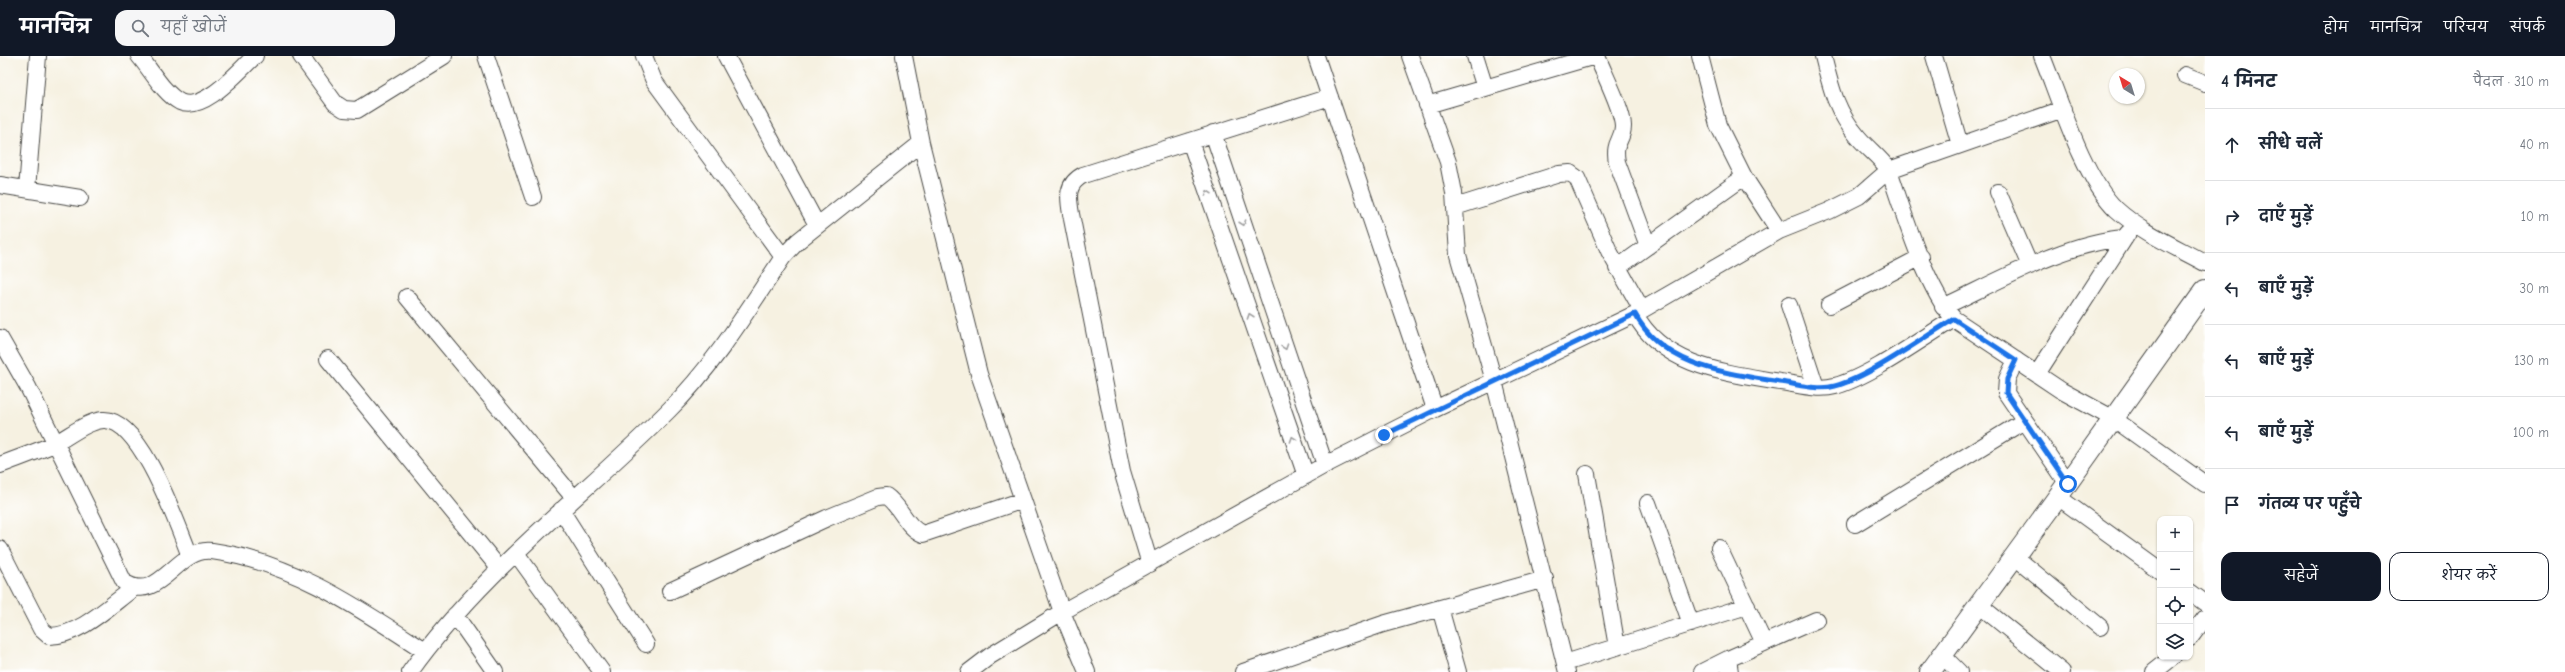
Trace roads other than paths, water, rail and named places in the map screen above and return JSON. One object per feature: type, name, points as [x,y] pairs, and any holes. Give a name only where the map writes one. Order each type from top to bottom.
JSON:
[{"type":"street","points":[[27,189],[38,56]]},
{"type":"street","points":[[139,56],[167,91],[180,102],[192,105],[213,95],[255,56]]},
{"type":"street","points":[[301,56],[334,103],[344,110],[357,110],[444,56]]},
{"type":"street","points":[[486,56],[533,197]]},
{"type":"street","points":[[644,56],[654,81],[783,257]]},
{"type":"street","points":[[726,56],[817,226]]},
{"type":"street","points":[[904,56],[921,143],[979,374],[1062,612],[1087,672]]},
{"type":"street","points":[[1316,56],[1435,409]]},
{"type":"street","points":[[1410,56],[1448,162],[1455,207],[1458,255],[1494,381],[1545,579],[1566,668],[1617,647],[1747,606]]},
{"type":"street","points":[[1476,56],[1485,88]]},
{"type":"street","points":[[1700,56],[1718,124],[1744,177],[1779,231]]},
{"type":"street","points":[[1823,56],[1834,100],[1844,118],[1859,138],[1880,156],[1889,170],[1921,257],[1943,307],[1954,319],[2037,374],[2114,419],[2205,484]]},
{"type":"street","points":[[1934,56],[1960,145]]},
{"type":"street","points":[[2042,56],[2088,169],[2100,189],[2116,209],[2135,223],[2205,263]]},
{"type":"street","points":[[1427,105],[1591,57],[1621,116],[1623,126],[1615,150],[1617,162],[1648,246]]},
{"type":"street","points":[[2185,75],[2205,83]]},
{"type":"street","points":[[1150,564],[1122,471],[1068,197],[1070,186],[1075,179],[1083,175],[1330,97]]},
{"type":"street","points":[[969,672],[990,656],[1062,612],[1325,465],[1435,409],[1638,312],[1779,231],[1829,211],[1859,196],[1889,170],[2063,109]]},
{"type":"street","points":[[1213,133],[1325,465]]},
{"type":"street","points":[[1190,141],[1306,476]]},
{"type":"street","points":[[410,672],[425,651],[455,615],[499,568],[686,392],[783,257],[798,241],[921,143]]},
{"type":"street","points":[[1455,207],[1559,174],[1570,173],[1576,178],[1582,188],[1617,268],[1651,338],[1695,365],[1722,373],[1816,387],[1834,386],[1856,379],[1954,319]]},
{"type":"street","points":[[1617,268],[1744,177]]},
{"type":"street","points":[[0,185],[80,198]]},
{"type":"street","points":[[1998,192],[2030,266]]},
{"type":"street","points":[[2037,374],[2135,223]]},
{"type":"street","points":[[1943,307],[2030,266],[2089,243],[2125,238]]},
{"type":"street","points":[[1828,305],[1921,257]]},
{"type":"street","points":[[1236,275],[1258,266]]},
{"type":"street","points":[[1930,672],[2063,490],[2205,290]]},
{"type":"street","points":[[407,297],[574,498]]},
{"type":"street","points":[[1789,305],[1816,387]]},
{"type":"street","points":[[0,338],[28,388],[54,444],[124,582],[134,588],[144,589],[157,582],[190,556],[210,550],[298,575],[342,598],[425,651]]},
{"type":"street","points":[[328,359],[499,568]]},
{"type":"street","points":[[2016,360],[2005,387],[2010,401],[2024,421],[2063,490],[2157,568]]},
{"type":"street","points":[[0,465],[54,444],[88,425],[104,420],[115,422],[133,437],[150,463],[190,556]]},
{"type":"street","points":[[1855,524],[2024,421]]},
{"type":"street","points":[[1587,474],[1617,647]]},
{"type":"street","points":[[670,591],[827,518],[878,497],[886,496],[892,500],[910,525],[923,534],[1023,500]]},
{"type":"street","points":[[1648,503],[1691,624]]},
{"type":"street","points":[[561,510],[646,644]]},
{"type":"street","points":[[1719,548],[1764,643]]},
{"type":"street","points":[[0,549],[41,629],[49,636],[59,636],[74,629],[134,588]]},
{"type":"street","points":[[516,553],[602,672]]},
{"type":"street","points":[[2014,556],[2100,627]]},
{"type":"street","points":[[1243,672],[1376,626],[1545,579]]},
{"type":"street","points":[[2193,594],[2205,603]]},
{"type":"street","points":[[1979,605],[2062,672]]},
{"type":"street","points":[[1440,608],[1458,672]]},
{"type":"street","points":[[455,615],[495,672]]},
{"type":"street","points":[[2193,634],[2205,618]]},
{"type":"street","points":[[1702,672],[1729,666],[1764,643],[1816,620]]},
{"type":"street","points":[[1942,655],[1959,672]]},
{"type":"street","points":[[2154,672],[2169,660]]}]
